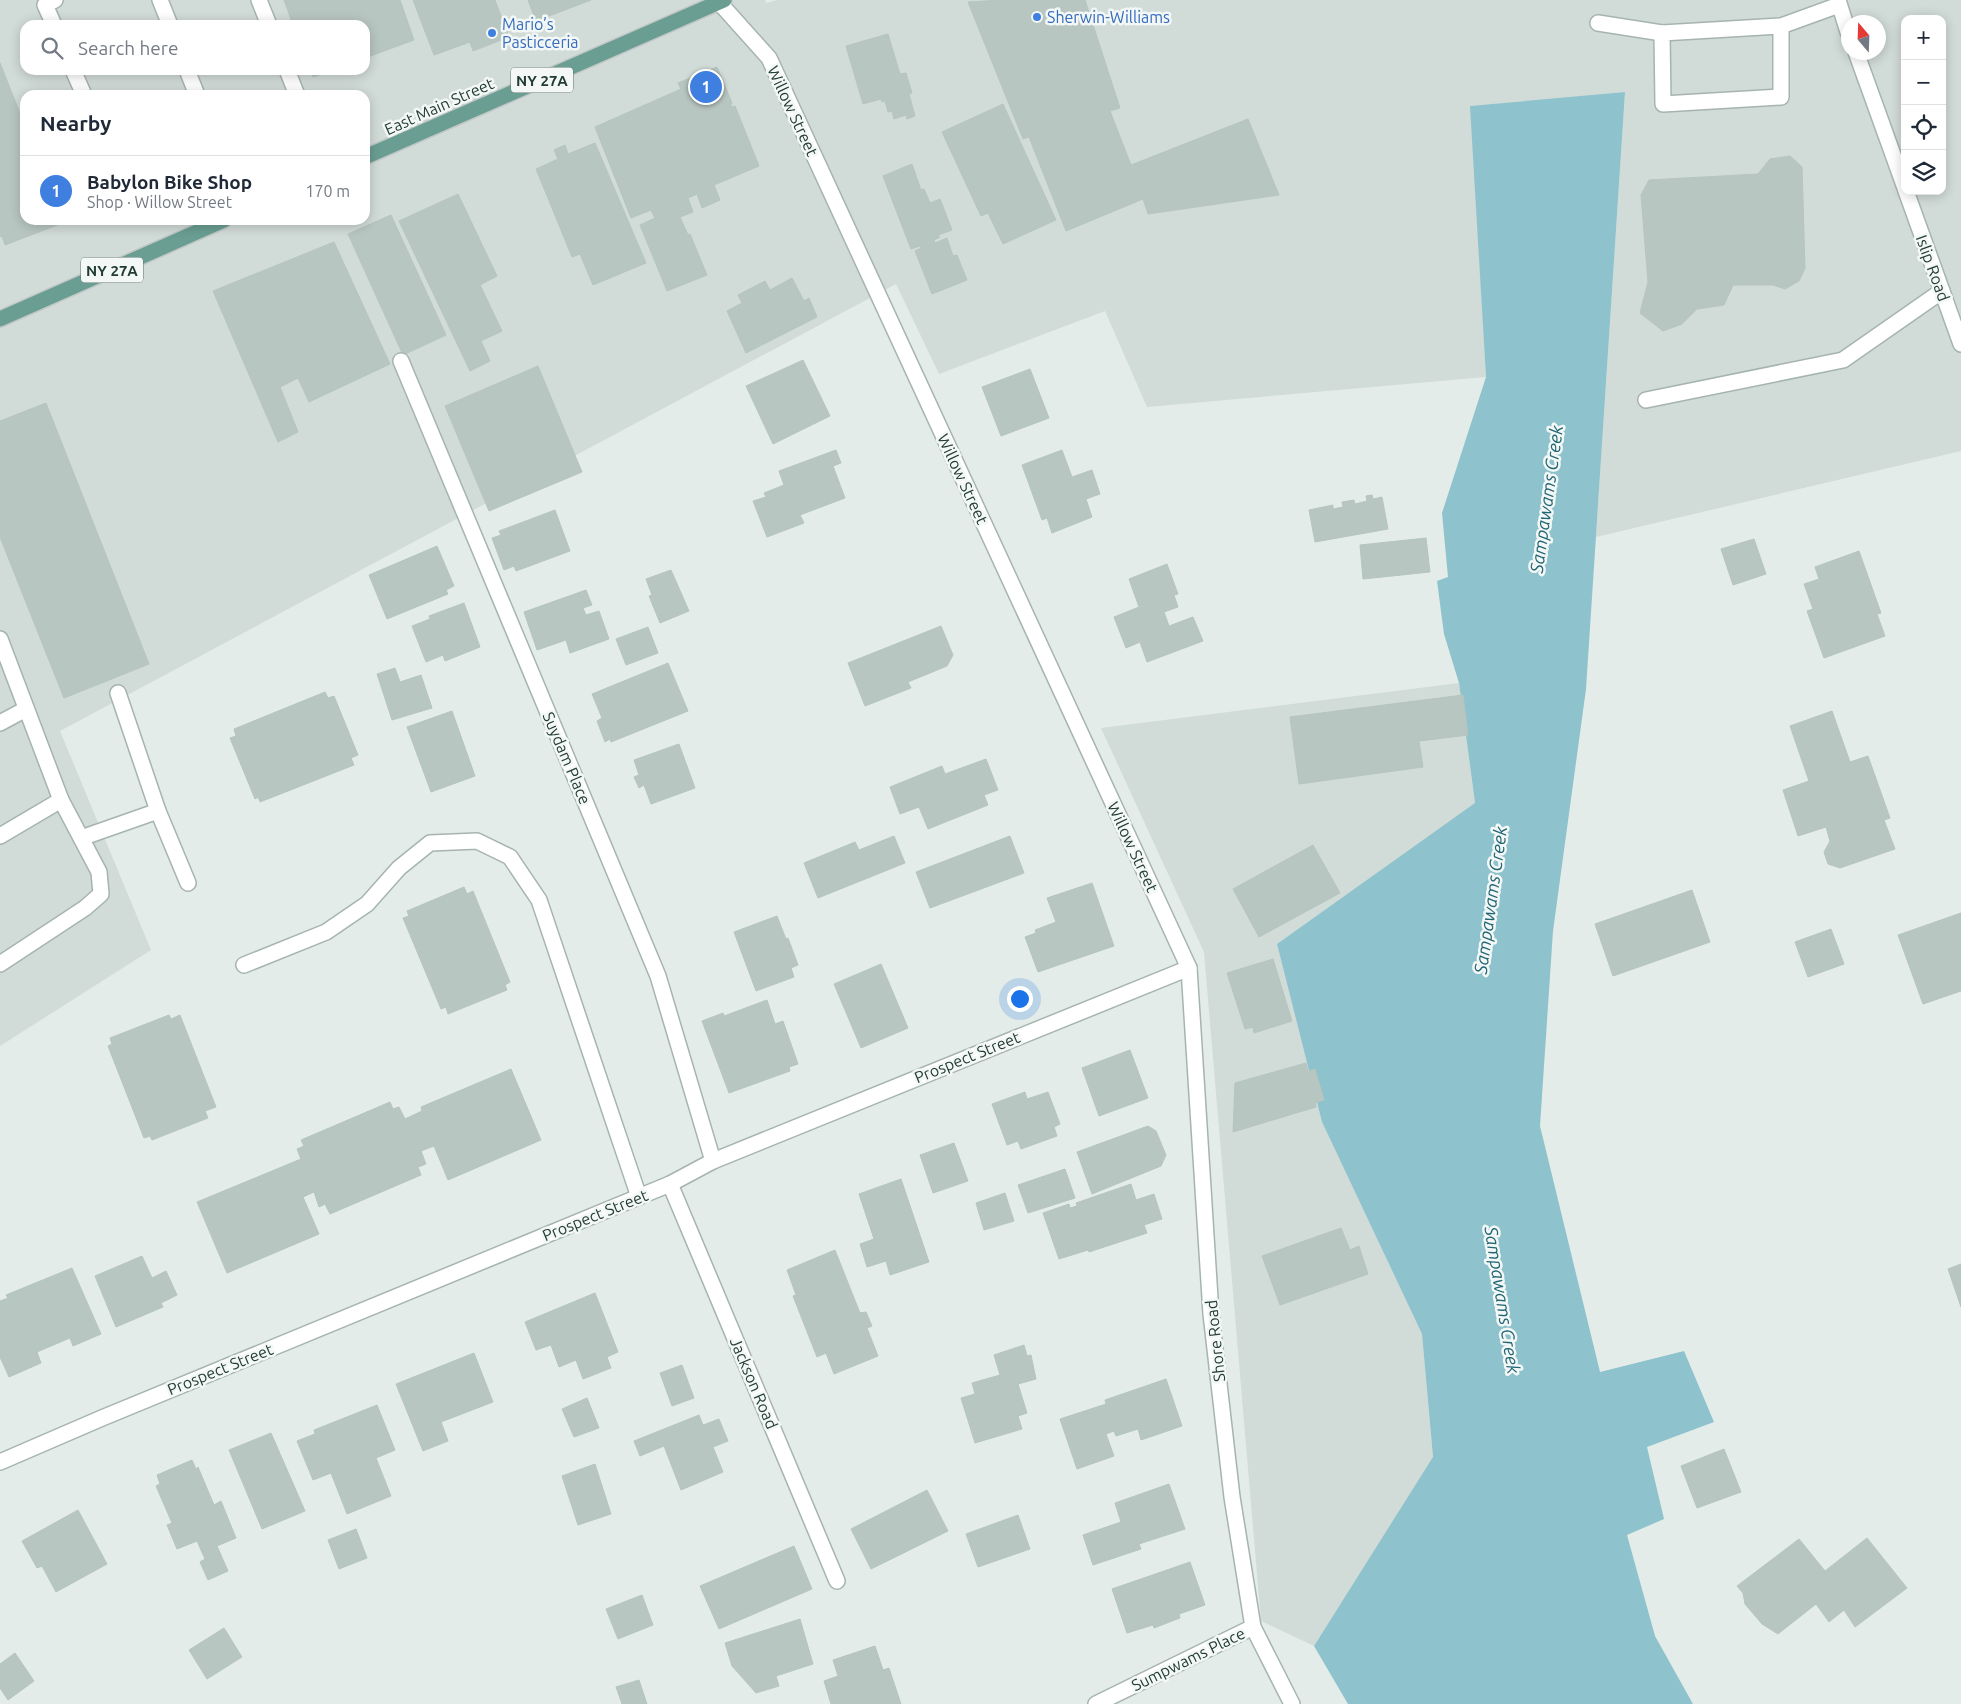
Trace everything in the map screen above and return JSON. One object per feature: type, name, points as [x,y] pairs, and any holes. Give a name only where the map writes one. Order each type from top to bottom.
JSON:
[{"type":"main road","name":"East Main Street","points":[[370,155],[722,1]]},
{"type":"main road","name":"NY 27A","points":[[0,319],[213,225]]},
{"type":"street","points":[[52,20],[45,4],[55,0]]},
{"type":"street","points":[[160,0],[168,20]]},
{"type":"street","points":[[259,0],[267,20]]},
{"type":"street","name":"Willow Street","points":[[722,1],[769,58],[1189,968]]},
{"type":"street","points":[[1598,23],[1662,33],[1781,26],[1838,2],[1842,15]]},
{"type":"street","points":[[1662,33],[1663,104],[1781,97],[1781,26]]},
{"type":"street","name":"Islip Road","points":[[1859,60],[1901,179]]},
{"type":"street","points":[[75,75],[82,90]]},
{"type":"street","points":[[189,75],[195,90]]},
{"type":"street","points":[[289,75],[295,90]]},
{"type":"street","name":"Islip Road","points":[[1907,195],[1961,344]]},
{"type":"street","points":[[1646,400],[1843,360],[1942,291]]},
{"type":"street","name":"Suydam Place","points":[[401,361],[658,976],[713,1161]]},
{"type":"street","points":[[0,639],[60,800],[99,872],[101,894],[85,908],[0,964]]},
{"type":"street","points":[[118,694],[158,811],[188,883]]},
{"type":"street","points":[[0,723],[26,709]]},
{"type":"street","points":[[0,836],[60,800]]},
{"type":"street","points":[[81,838],[158,811]]},
{"type":"street","points":[[244,964],[326,932],[367,904],[399,868],[430,843],[477,841],[510,857],[539,900],[639,1197]]},
{"type":"street","name":"Prospect Street","points":[[0,1462],[102,1418],[670,1184],[713,1161],[1189,968]]},
{"type":"street","name":"Shore Road","points":[[1189,968],[1211,1314],[1232,1497],[1252,1627],[1292,1704]]},
{"type":"street","name":"Jackson Road","points":[[670,1184],[837,1581]]},
{"type":"street","name":"Sumpwams Place","points":[[1096,1704],[1252,1627]]},
{"type":"shaded area","points":[[0,0],[765,0],[766,3],[777,0],[1961,0],[1961,451],[1596,537],[1625,92],[1471,106],[1486,377],[1147,407],[1105,311],[939,374],[896,284],[60,731],[151,950],[0,1046]]},
{"type":"shaded area","points":[[1459,683],[1475,804],[1277,944],[1322,1122],[1422,1334],[1433,1458],[1314,1646],[1261,1621],[1204,952],[1101,728]]},
{"type":"water","name":"Sampawams Creek","points":[[1625,92],[1586,689],[1553,931],[1540,1126],[1600,1372],[1684,1351],[1714,1422],[1647,1447],[1664,1519],[1627,1535],[1655,1636],[1693,1704],[1348,1704],[1314,1646],[1433,1457],[1422,1334],[1322,1122],[1277,944],[1475,803],[1459,683],[1444,634],[1437,581],[1448,577],[1442,513],[1486,377],[1470,106]]},
{"type":"building","points":[[284,0],[400,0],[414,40],[370,56],[370,20],[291,20]]},
{"type":"building","points":[[413,0],[495,0],[509,37],[473,51],[470,42],[434,55]]},
{"type":"building","points":[[528,0],[591,0],[536,21]]},
{"type":"building","points":[[1085,0],[1120,108],[1110,111],[1131,165],[1248,119],[1279,195],[1148,214],[1143,199],[1066,231],[1029,137],[1023,139],[968,2]]},
{"type":"building","points":[[888,34],[900,74],[906,73],[912,93],[909,94],[915,116],[907,119],[906,115],[894,119],[892,111],[888,112],[885,101],[882,102],[881,99],[863,104],[846,46]]},
{"type":"building","points":[[0,63],[20,113],[20,225],[57,225],[5,245],[2,236],[0,237]]},
{"type":"building","points":[[717,67],[732,103],[730,107],[735,106],[759,166],[714,185],[720,200],[702,208],[697,194],[688,198],[693,212],[680,217],[688,235],[690,234],[707,275],[667,291],[640,225],[655,218],[651,210],[631,218],[595,127],[681,89],[678,83]]},
{"type":"building","points":[[1003,104],[1056,220],[1003,244],[988,213],[981,216],[942,132]]},
{"type":"building","points":[[595,143],[646,263],[593,285],[580,254],[572,257],[536,169],[558,159],[554,150],[565,145],[568,154]]},
{"type":"building","points":[[1790,156],[1802,167],[1805,268],[1799,281],[1785,289],[1773,285],[1733,285],[1724,305],[1697,309],[1682,324],[1663,331],[1640,313],[1648,282],[1641,195],[1649,180],[1758,174],[1770,159]]},
{"type":"building","points":[[912,164],[921,190],[924,189],[930,203],[940,199],[952,230],[938,235],[940,237],[934,240],[935,243],[947,238],[953,256],[957,255],[967,280],[932,294],[915,251],[921,248],[920,246],[911,249],[883,176]]},
{"type":"building","points":[[458,194],[497,276],[480,285],[502,331],[481,341],[490,361],[470,371],[399,221]]},
{"type":"building","points":[[391,215],[446,335],[403,355],[348,234]]},
{"type":"building","points":[[334,242],[390,364],[309,402],[298,378],[280,387],[298,432],[278,442],[213,291]]},
{"type":"building","points":[[792,278],[804,301],[809,298],[817,317],[746,353],[727,311],[742,303],[738,295],[765,281],[770,290]]},
{"type":"building","points":[[803,360],[830,416],[773,444],[746,386]]},
{"type":"building","points":[[538,366],[582,472],[489,511],[445,406]]},
{"type":"building","points":[[1030,369],[1049,418],[1001,436],[982,387]]},
{"type":"building","points":[[46,403],[149,664],[64,698],[0,537],[0,421]]},
{"type":"building","points":[[836,450],[841,463],[833,466],[845,498],[800,515],[804,523],[767,537],[753,501],[766,497],[764,493],[784,485],[779,471]]},
{"type":"building","points":[[1062,450],[1072,477],[1092,470],[1100,494],[1086,499],[1092,517],[1052,533],[1047,518],[1042,520],[1022,465]]},
{"type":"building","points":[[1372,495],[1373,499],[1382,497],[1388,529],[1315,542],[1309,510],[1333,505],[1333,509],[1343,507],[1342,502],[1354,500],[1355,504],[1367,501],[1366,496]]},
{"type":"building","points":[[555,510],[570,551],[516,571],[514,566],[504,570],[492,538],[501,535],[499,531]]},
{"type":"building","points":[[1426,538],[1430,572],[1363,579],[1360,545]]},
{"type":"building","points":[[1754,539],[1766,574],[1733,585],[1721,549]]},
{"type":"building","points":[[437,546],[454,586],[446,590],[448,594],[387,619],[369,575]]},
{"type":"building","points":[[1859,551],[1881,613],[1877,614],[1885,636],[1824,658],[1807,611],[1813,609],[1804,584],[1819,579],[1815,567]]},
{"type":"building","points":[[1167,564],[1178,594],[1174,595],[1178,607],[1164,612],[1169,626],[1193,617],[1203,641],[1147,662],[1140,642],[1126,648],[1114,617],[1139,607],[1129,579]]},
{"type":"building","points":[[671,570],[689,611],[660,623],[649,596],[652,595],[646,579]]},
{"type":"building","points":[[586,590],[592,605],[583,608],[586,615],[599,611],[609,639],[570,653],[566,640],[537,650],[524,612]]},
{"type":"building","points":[[464,603],[480,647],[445,661],[443,655],[426,662],[412,626],[430,619],[429,616]]},
{"type":"building","points":[[941,626],[953,655],[947,666],[908,682],[911,688],[865,706],[848,663]]},
{"type":"building","points":[[648,627],[658,653],[626,665],[616,639]]},
{"type":"building","points":[[668,663],[688,711],[611,742],[610,739],[605,742],[597,721],[602,718],[592,694]]},
{"type":"building","points":[[395,668],[400,682],[421,675],[432,708],[392,720],[377,674]]},
{"type":"building","points":[[325,692],[328,698],[334,696],[358,755],[351,758],[354,765],[260,802],[258,797],[255,799],[230,738],[236,736],[234,729]]},
{"type":"building","points":[[1463,695],[1468,735],[1419,741],[1423,767],[1299,784],[1290,717]]},
{"type":"building","points":[[452,711],[475,776],[431,792],[407,727]]},
{"type":"building","points":[[1832,711],[1850,762],[1868,756],[1890,818],[1884,820],[1895,849],[1840,868],[1828,864],[1824,852],[1830,841],[1826,827],[1798,836],[1783,790],[1809,781],[1790,726]]},
{"type":"building","points":[[679,744],[695,788],[651,804],[644,785],[639,788],[634,777],[639,775],[634,760]]},
{"type":"building","points":[[986,759],[998,790],[984,795],[988,805],[928,829],[919,807],[900,814],[890,787],[942,766],[945,774]]},
{"type":"building","points":[[894,836],[905,863],[818,898],[804,863],[855,842],[859,850]]},
{"type":"building","points":[[1010,836],[1024,873],[930,908],[916,872]]},
{"type":"building","points":[[1313,845],[1340,893],[1259,937],[1233,889]]},
{"type":"building","points":[[1092,883],[1114,946],[1038,972],[1025,937],[1036,933],[1035,930],[1056,922],[1047,898]]},
{"type":"building","points":[[464,887],[467,894],[473,891],[510,982],[505,985],[507,990],[448,1014],[446,1007],[441,1009],[403,918],[409,916],[407,911]]},
{"type":"building","points":[[1692,890],[1710,942],[1613,976],[1595,924]]},
{"type":"building","points":[[1961,913],[1961,991],[1923,1004],[1898,935]]},
{"type":"building","points":[[777,916],[798,965],[791,968],[794,977],[756,991],[734,932]]},
{"type":"building","points":[[1831,929],[1844,964],[1808,977],[1795,942]]},
{"type":"building","points":[[1273,959],[1292,1021],[1254,1033],[1253,1027],[1245,1029],[1227,973]]},
{"type":"building","points":[[881,964],[908,1028],[861,1048],[834,984]]},
{"type":"building","points":[[767,1000],[775,1024],[783,1021],[798,1064],[789,1067],[790,1071],[729,1093],[702,1021],[723,1013],[724,1016]]},
{"type":"building","points":[[169,1015],[171,1019],[180,1015],[216,1107],[205,1111],[208,1118],[152,1140],[150,1136],[144,1138],[108,1046],[112,1044],[110,1038]]},
{"type":"building","points":[[1130,1050],[1148,1098],[1099,1116],[1082,1068]]},
{"type":"building","points":[[1306,1063],[1308,1071],[1315,1069],[1324,1100],[1315,1103],[1316,1107],[1233,1132],[1235,1083]]},
{"type":"building","points":[[511,1069],[541,1140],[448,1180],[434,1146],[421,1151],[426,1164],[418,1167],[421,1175],[330,1214],[325,1204],[319,1207],[314,1192],[303,1197],[319,1234],[227,1273],[197,1202],[301,1159],[297,1149],[304,1146],[301,1140],[390,1102],[393,1109],[399,1107],[405,1119],[422,1111],[421,1107]]},
{"type":"building","points":[[1025,1092],[1027,1099],[1048,1092],[1060,1124],[1054,1127],[1057,1136],[1021,1149],[1018,1141],[1007,1145],[992,1104]]},
{"type":"building","points":[[1148,1126],[1156,1131],[1166,1155],[1161,1166],[1092,1194],[1077,1152]]},
{"type":"building","points":[[954,1143],[968,1181],[933,1193],[920,1155]]},
{"type":"building","points":[[1065,1169],[1075,1198],[1028,1213],[1018,1185]]},
{"type":"building","points":[[901,1179],[929,1262],[890,1275],[886,1261],[867,1267],[860,1244],[874,1239],[859,1194]]},
{"type":"building","points":[[1131,1184],[1136,1200],[1154,1194],[1162,1219],[1144,1225],[1147,1233],[1089,1252],[1088,1250],[1059,1259],[1043,1213],[1069,1204],[1070,1208],[1077,1206],[1076,1203]]},
{"type":"building","points":[[1005,1193],[1014,1221],[984,1230],[976,1203]]},
{"type":"building","points":[[1341,1228],[1350,1250],[1359,1246],[1368,1274],[1280,1305],[1262,1256]]},
{"type":"building","points":[[835,1250],[860,1313],[866,1312],[872,1326],[867,1328],[878,1356],[834,1374],[826,1353],[817,1357],[793,1296],[796,1295],[787,1270]]},
{"type":"building","points":[[142,1256],[152,1278],[166,1271],[177,1295],[161,1303],[163,1307],[116,1327],[95,1276]]},
{"type":"building","points":[[1961,1264],[1961,1307],[1948,1269]]},
{"type":"building","points":[[72,1268],[101,1334],[73,1346],[70,1338],[37,1352],[41,1363],[9,1377],[0,1357],[0,1301],[8,1298],[6,1295]]},
{"type":"building","points":[[595,1293],[618,1352],[607,1357],[611,1368],[583,1379],[576,1360],[559,1367],[551,1345],[536,1350],[525,1322]]},
{"type":"building","points":[[1024,1345],[1027,1356],[1031,1355],[1036,1379],[1018,1384],[1027,1413],[1018,1416],[1022,1429],[975,1443],[961,1398],[975,1394],[972,1383],[1000,1375],[994,1355]]},
{"type":"building","points":[[474,1353],[493,1402],[441,1422],[448,1441],[423,1451],[396,1384]]},
{"type":"building","points":[[682,1365],[694,1398],[672,1406],[660,1373]]},
{"type":"building","points":[[1166,1379],[1182,1426],[1141,1440],[1138,1429],[1116,1436],[1114,1431],[1106,1434],[1114,1456],[1077,1469],[1060,1419],[1106,1404],[1105,1400]]},
{"type":"building","points":[[587,1398],[599,1428],[574,1437],[562,1409]]},
{"type":"building","points":[[377,1405],[395,1450],[376,1458],[391,1496],[347,1514],[331,1473],[313,1480],[297,1441],[315,1434],[314,1430]]},
{"type":"building","points":[[699,1415],[703,1425],[719,1419],[728,1441],[713,1447],[723,1472],[681,1490],[664,1446],[640,1456],[634,1441]]},
{"type":"building","points":[[271,1433],[305,1511],[262,1529],[229,1450]]},
{"type":"building","points":[[1724,1449],[1741,1492],[1697,1508],[1681,1466]]},
{"type":"building","points":[[192,1460],[196,1469],[198,1467],[214,1505],[221,1501],[236,1538],[217,1546],[228,1571],[208,1580],[200,1562],[205,1559],[197,1541],[177,1549],[167,1525],[172,1523],[156,1486],[160,1484],[157,1475]]},
{"type":"building","points":[[595,1464],[611,1514],[578,1525],[562,1476]]},
{"type":"building","points":[[1169,1484],[1185,1529],[1139,1544],[1141,1549],[1093,1565],[1083,1535],[1121,1522],[1115,1503]]},
{"type":"building","points":[[927,1490],[948,1531],[871,1569],[851,1529]]},
{"type":"building","points":[[78,1510],[107,1564],[56,1592],[42,1566],[37,1568],[22,1541]]},
{"type":"building","points":[[1018,1515],[1030,1549],[978,1567],[966,1534]]},
{"type":"building","points":[[356,1529],[367,1558],[339,1569],[328,1540]]},
{"type":"building","points":[[1867,1538],[1907,1588],[1855,1627],[1844,1610],[1829,1622],[1816,1604],[1778,1634],[1762,1624],[1745,1604],[1743,1593],[1737,1586],[1799,1539],[1825,1571]]},
{"type":"building","points":[[794,1546],[812,1589],[719,1629],[700,1586]]},
{"type":"building","points":[[1190,1562],[1205,1605],[1179,1614],[1180,1618],[1154,1628],[1153,1625],[1127,1633],[1112,1589]]},
{"type":"building","points":[[642,1595],[653,1625],[618,1639],[606,1609]]},
{"type":"building","points":[[800,1619],[813,1664],[776,1676],[779,1686],[756,1693],[732,1666],[725,1643]]},
{"type":"building","points":[[224,1628],[242,1657],[207,1679],[189,1650]]},
{"type":"building","points":[[875,1646],[883,1670],[889,1668],[901,1704],[831,1704],[824,1681],[838,1676],[833,1660]]},
{"type":"building","points":[[15,1653],[34,1681],[8,1700],[0,1688],[0,1664]]},
{"type":"building","points":[[639,1680],[647,1704],[622,1704],[616,1687]]},
{"type":"place","name":"Sherwin-Williams","points":[[1037,17]]},
{"type":"place","name":"Mario’s Pasticceria","points":[[492,33]]},
{"type":"place","name":"Babylon Bike Shop","points":[[706,87]]}]
